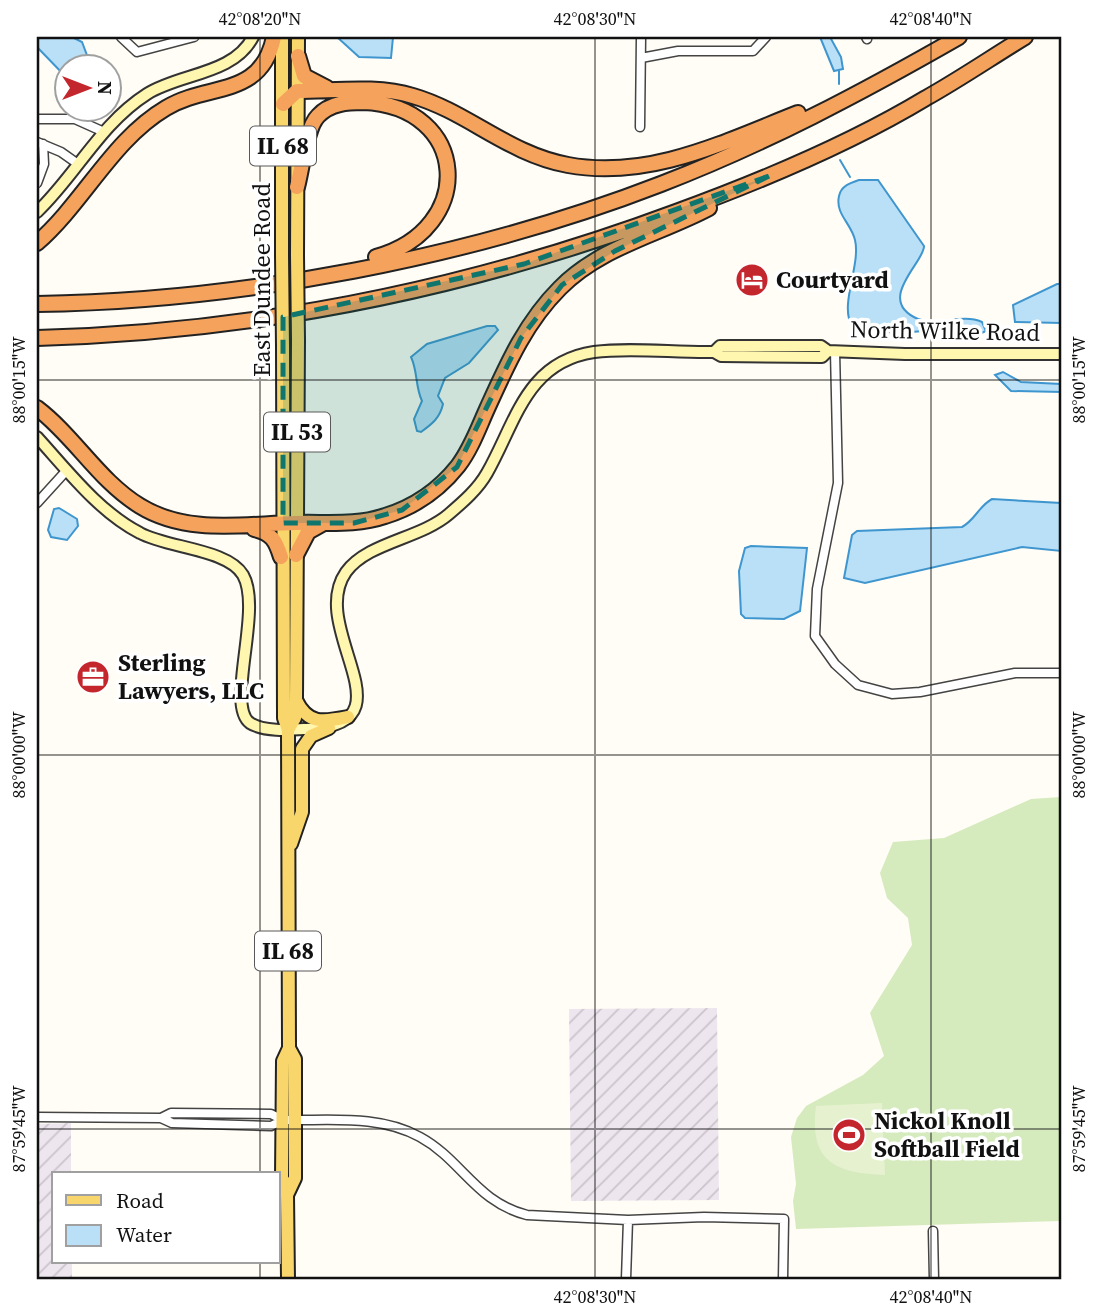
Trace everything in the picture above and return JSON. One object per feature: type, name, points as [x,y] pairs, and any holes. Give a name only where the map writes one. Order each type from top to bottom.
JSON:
[{"type":"highway","points":[[37,243],[67,214],[130,135],[168,107],[246,82],[264,64],[274,37]]},
{"type":"highway","points":[[37,304],[171,296],[326,276],[484,239],[659,185],[709,164],[880,82],[960,37]]},
{"type":"highway","points":[[37,408],[65,433],[107,480],[141,507],[159,516],[192,525],[246,527],[290,523],[366,522],[402,510],[424,498],[449,476],[471,447],[521,338],[530,322],[562,285],[589,265],[615,251],[683,222],[925,99],[1025,37]]},
{"type":"highway","points":[[298,56],[303,76],[315,84],[335,91]]},
{"type":"highway","points":[[283,103],[297,91],[385,90],[416,96],[544,160],[580,166],[614,167],[641,166],[722,145],[861,87],[880,82]]},
{"type":"highway","points":[[297,187],[311,126],[318,116],[337,104],[375,103],[411,112],[429,128],[442,149],[447,172],[445,197],[429,228],[398,249],[326,276]]},
{"type":"highway","points":[[37,338],[223,326],[385,299],[576,249],[769,176]]},
{"type":"highway","points":[[246,527],[270,534],[289,556],[308,532],[324,523]]},
{"type":"main road","name":"East Dundee Road","points":[[282,37],[283,347],[290,523]]},
{"type":"main road","name":"East Dundee Road","points":[[290,523],[298,340],[298,37]]},
{"type":"main road","name":"IL 68","points":[[288,1279],[287,1195],[295,1178],[289,1120],[295,1059],[289,1048],[288,730],[284,718],[290,523]]},
{"type":"main road","name":"IL 68","points":[[288,730],[295,718],[296,700],[289,556]]},
{"type":"main road","points":[[296,700],[306,716],[318,722],[348,717]]},
{"type":"main road","points":[[288,854],[302,812],[302,749],[311,736],[329,728]]},
{"type":"street","points":[[121,37],[130,48],[144,52],[194,37]]},
{"type":"street","points":[[37,212],[104,132],[148,94],[170,82],[221,66],[244,51],[253,37]]},
{"type":"street","points":[[640,127],[641,37]]},
{"type":"street","points":[[641,58],[678,51],[753,51],[766,38]]},
{"type":"street","points":[[37,119],[86,121],[104,132]]},
{"type":"street","points":[[40,143],[78,164]]},
{"type":"street","points":[[37,183],[44,164],[40,143]]},
{"type":"street","name":"North Wilke Road","points":[[348,717],[353,711],[358,690],[337,625],[336,605],[345,574],[355,562],[371,552],[437,524],[467,498],[486,474],[522,400],[543,375],[565,360],[595,352],[714,352],[720,346],[821,346],[831,351],[905,355],[1061,354]]},
{"type":"street","points":[[831,351],[838,483],[817,589],[815,636],[835,664],[858,685],[892,694],[920,692],[1014,673],[1061,673]]},
{"type":"street","points":[[37,437],[119,520],[141,534],[180,548],[219,557],[241,571],[250,594],[242,711],[246,720],[255,726],[288,730],[329,728],[348,717]]},
{"type":"street","points":[[37,503],[67,470]]},
{"type":"street","points":[[37,1117],[161,1118],[172,1113],[271,1114],[289,1120],[361,1120],[401,1128],[433,1146],[486,1197],[511,1211],[555,1218],[784,1219],[783,1279]]},
{"type":"street","points":[[626,1279],[628,1220]]},
{"type":"street","points":[[933,1231],[934,1279]]},
{"type":"highlighted area","points":[[769,176],[615,251],[562,285],[521,338],[457,467],[402,510],[354,523],[283,523],[283,317],[524,264]]},
{"type":"shaded area","points":[[717,1008],[719,1200],[571,1201],[569,1009]]},
{"type":"shaded area","points":[[71,1123],[71,1172],[52,1172],[52,1264],[72,1264],[72,1279],[37,1279],[37,1124]]},
{"type":"green space","points":[[1061,797],[1061,1221],[796,1229],[793,1201],[796,1184],[791,1137],[797,1118],[806,1106],[863,1075],[884,1056],[870,1013],[912,945],[908,918],[887,898],[880,873],[893,842],[944,838],[1031,799]]},
{"type":"green space","name":"Nickol Knoll Softball Field","points":[[882,1103],[885,1175],[852,1171],[829,1161],[817,1140],[816,1106]]},
{"type":"water","points":[[37,37],[72,37],[82,42],[86,52],[52,52],[52,63],[37,47]]},
{"type":"water","points":[[337,37],[393,37],[391,58],[359,57]]},
{"type":"water","points":[[820,37],[830,37],[841,57],[843,69],[834,71]]},
{"type":"water","points":[[859,180],[878,180],[924,246],[901,292],[901,302],[906,311],[926,321],[966,319],[982,322],[986,331],[977,335],[967,328],[877,332],[852,326],[848,307],[855,261],[855,240],[838,202],[844,187]]},
{"type":"water","points":[[1061,284],[1061,323],[1015,322],[1013,305]]},
{"type":"water","points":[[495,326],[498,330],[469,363],[445,378],[438,396],[443,404],[440,413],[429,426],[421,432],[417,431],[414,419],[422,401],[411,357],[427,344]]},
{"type":"water","points":[[1003,372],[1021,382],[1061,384],[1061,392],[1011,391],[995,375]]},
{"type":"water","points":[[992,499],[1061,503],[1061,551],[1022,547],[865,583],[844,578],[852,535],[857,531],[962,527]]},
{"type":"water","points":[[59,508],[77,519],[78,526],[67,540],[51,537],[48,530],[54,509]]},
{"type":"water","points":[[745,548],[807,548],[800,611],[784,619],[745,618],[741,614],[739,571]]},
{"type":"waterway","points":[[839,71],[839,84]]},
{"type":"waterway","points":[[840,160],[850,177]]},
{"type":"place","name":"Courtyard","points":[[752,280]]},
{"type":"place","name":"Sterling Lawyers, LLC","points":[[93,677]]},
{"type":"place","name":"Nickol Knoll Softball Field","points":[[849,1135]]}]
